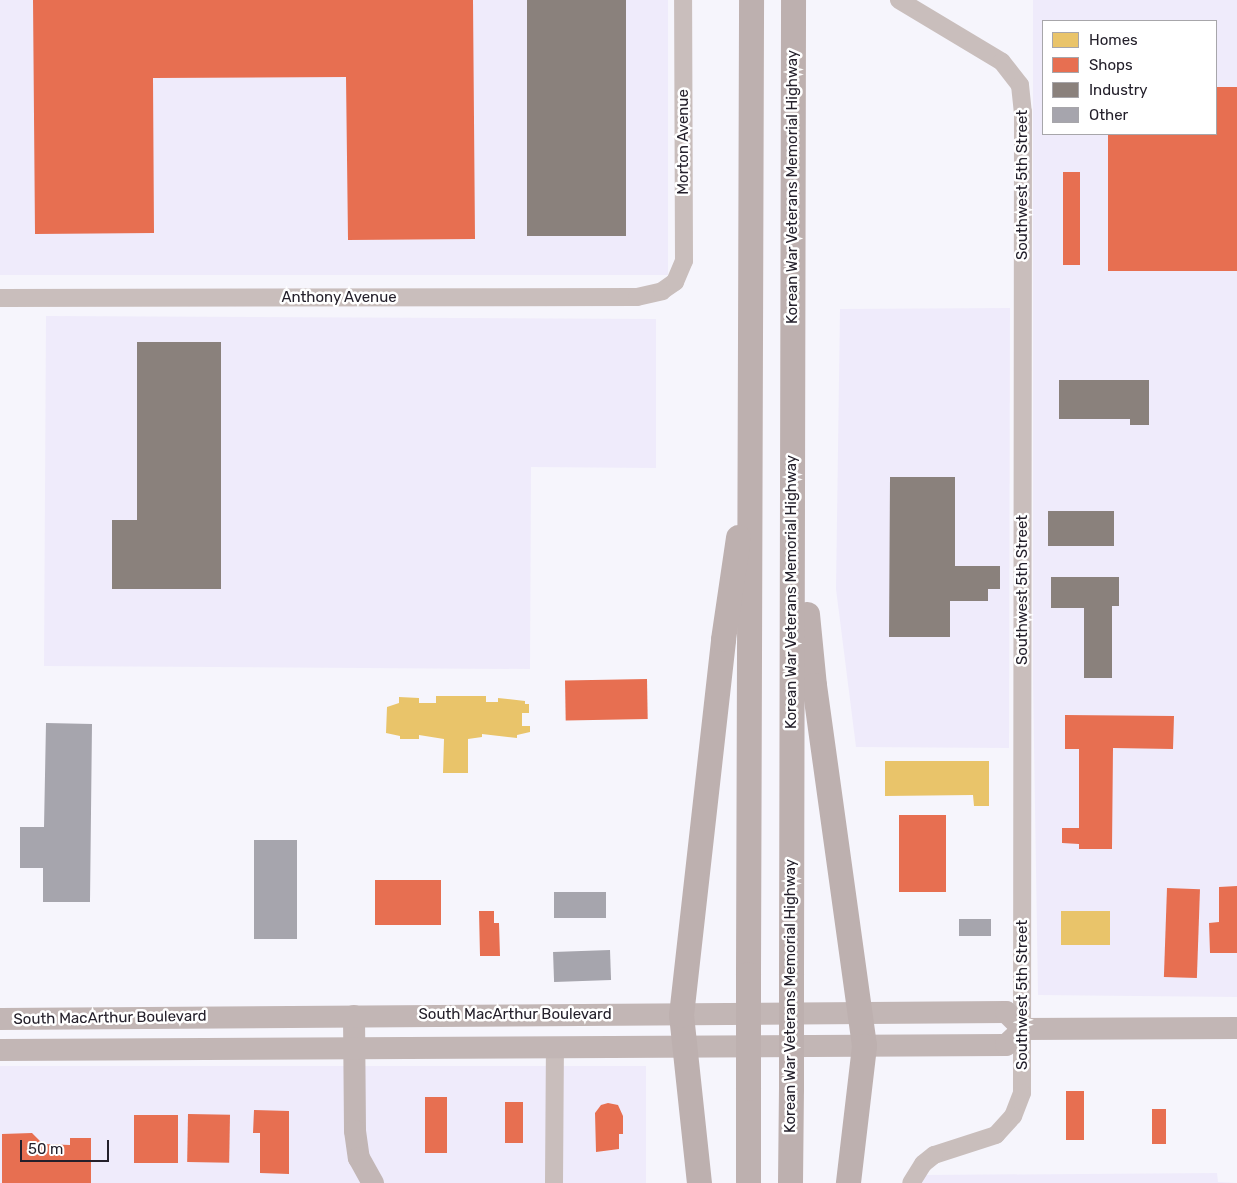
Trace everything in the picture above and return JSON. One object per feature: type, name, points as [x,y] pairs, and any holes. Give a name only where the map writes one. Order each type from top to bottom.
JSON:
[{"type":"highway","points":[[748,1183],[750,0]]},
{"type":"highway","name":"Korean War Veterans Memorial Highway","points":[[790,1183],[793,0]]},
{"type":"highway","points":[[793,422],[810,652],[858,1014],[864,1046],[848,1183]]},
{"type":"highway","points":[[700,1183],[680,1015],[722,639],[750,461]]},
{"type":"main road","name":"South MacArthur Boulevard","points":[[0,1019],[1006,1012],[1023,1029],[1006,1045],[0,1050]]},
{"type":"main road","points":[[354,1016],[355,1131],[359,1158],[373,1183]]},
{"type":"main road","points":[[185,1049],[228,1017]]},
{"type":"main road","points":[[112,1050],[156,1037],[160,1033],[161,1018]]},
{"type":"main road","points":[[1023,1029],[1237,1028]]},
{"type":"street","name":"Morton Avenue","points":[[675,282],[684,261],[683,0]]},
{"type":"street","name":"Southwest 5th Street","points":[[899,0],[1002,62],[1015,76],[1022,96],[1022,1093],[1013,1116],[996,1135],[934,1155],[923,1164],[911,1183]]},
{"type":"street","name":"Anthony Avenue","points":[[0,298],[637,297],[662,291],[675,282]]},
{"type":"street","points":[[554,1048],[554,1183]]},
{"type":"shaded area","points":[[0,0],[668,0],[668,275],[0,275]]},
{"type":"shaded area","points":[[1033,0],[1237,0],[1237,997],[1038,995],[1033,682]]},
{"type":"shaded area","points":[[1010,308],[1009,748],[856,747],[836,589],[840,309]]},
{"type":"shaded area","points":[[46,316],[656,319],[656,468],[531,467],[530,669],[44,666]]},
{"type":"shaded area","points":[[0,1066],[646,1066],[646,1183],[0,1183]]},
{"type":"shaded area","points":[[1217,1173],[1218,1182],[1237,1183],[920,1183],[925,1175]]},
{"type":"building: Homes","points":[[436,696],[486,696],[486,702],[498,702],[498,698],[525,701],[525,704],[529,704],[529,713],[522,713],[522,726],[530,726],[530,732],[517,735],[517,738],[482,734],[482,737],[468,739],[468,773],[443,773],[444,739],[419,735],[419,739],[400,739],[400,736],[386,733],[387,707],[399,703],[399,697],[419,698],[419,703],[436,703]]},
{"type":"building: Homes","points":[[885,761],[989,761],[989,806],[974,806],[973,795],[885,796]]},
{"type":"building: Homes","points":[[1061,911],[1110,911],[1110,945],[1061,945]]},
{"type":"building: Shops","points":[[33,0],[473,0],[475,239],[348,240],[346,77],[153,78],[154,233],[35,234]]},
{"type":"building: Shops","points":[[1217,87],[1237,87],[1237,271],[1108,271],[1108,135],[1217,135]]},
{"type":"building: Shops","points":[[1063,172],[1080,172],[1080,265],[1063,265]]},
{"type":"building: Shops","points":[[647,679],[648,719],[566,720],[565,680]]},
{"type":"building: Shops","points":[[1065,715],[1174,716],[1173,749],[1113,748],[1112,849],[1079,849],[1079,844],[1062,843],[1062,828],[1079,828],[1079,749],[1065,749]]},
{"type":"building: Shops","points":[[899,815],[946,815],[946,892],[899,892]]},
{"type":"building: Shops","points":[[375,880],[441,880],[441,925],[375,925]]},
{"type":"building: Shops","points":[[1237,886],[1237,953],[1210,953],[1209,923],[1219,922],[1219,887]]},
{"type":"building: Shops","points":[[1167,888],[1200,889],[1197,978],[1164,977]]},
{"type":"building: Shops","points":[[479,911],[494,911],[494,923],[499,923],[500,956],[480,956]]},
{"type":"building: Shops","points":[[1066,1091],[1084,1091],[1084,1140],[1066,1140]]},
{"type":"building: Shops","points":[[425,1097],[447,1097],[447,1153],[425,1153]]},
{"type":"building: Shops","points":[[505,1102],[523,1102],[523,1143],[505,1143]]},
{"type":"building: Shops","points":[[608,1103],[618,1105],[623,1116],[623,1134],[619,1134],[619,1149],[596,1152],[595,1113],[601,1105]]},
{"type":"building: Shops","points":[[1152,1109],[1166,1109],[1166,1144],[1152,1144]]},
{"type":"building: Shops","points":[[254,1110],[289,1111],[289,1174],[260,1173],[260,1133],[253,1133]]},
{"type":"building: Shops","points":[[188,1114],[230,1115],[229,1163],[187,1162]]},
{"type":"building: Shops","points":[[134,1115],[178,1115],[178,1163],[134,1163]]},
{"type":"building: Shops","points":[[32,1133],[43,1144],[70,1145],[70,1138],[91,1138],[91,1183],[2,1183],[2,1134]]},
{"type":"building: Industry","points":[[527,0],[626,0],[626,236],[527,236]]},
{"type":"building: Industry","points":[[137,342],[221,342],[221,589],[112,589],[112,520],[137,520]]},
{"type":"building: Industry","points":[[1059,380],[1149,380],[1149,425],[1130,425],[1130,419],[1059,419]]},
{"type":"building: Industry","points":[[890,477],[955,477],[955,566],[1000,566],[1000,589],[988,589],[988,601],[950,601],[950,637],[889,637]]},
{"type":"building: Industry","points":[[1048,511],[1114,511],[1114,546],[1048,546]]},
{"type":"building: Industry","points":[[1051,577],[1119,577],[1119,606],[1112,606],[1112,678],[1084,678],[1084,608],[1051,608]]},
{"type":"building: Other","points":[[46,723],[92,724],[90,902],[43,902],[43,868],[20,868],[20,827],[44,827]]},
{"type":"building: Other","points":[[254,840],[297,840],[297,939],[254,939]]},
{"type":"building: Other","points":[[554,892],[606,892],[606,918],[554,918]]},
{"type":"building: Other","points":[[959,919],[991,919],[991,936],[959,936]]},
{"type":"building: Other","points":[[610,950],[611,980],[554,982],[553,952]]}]
